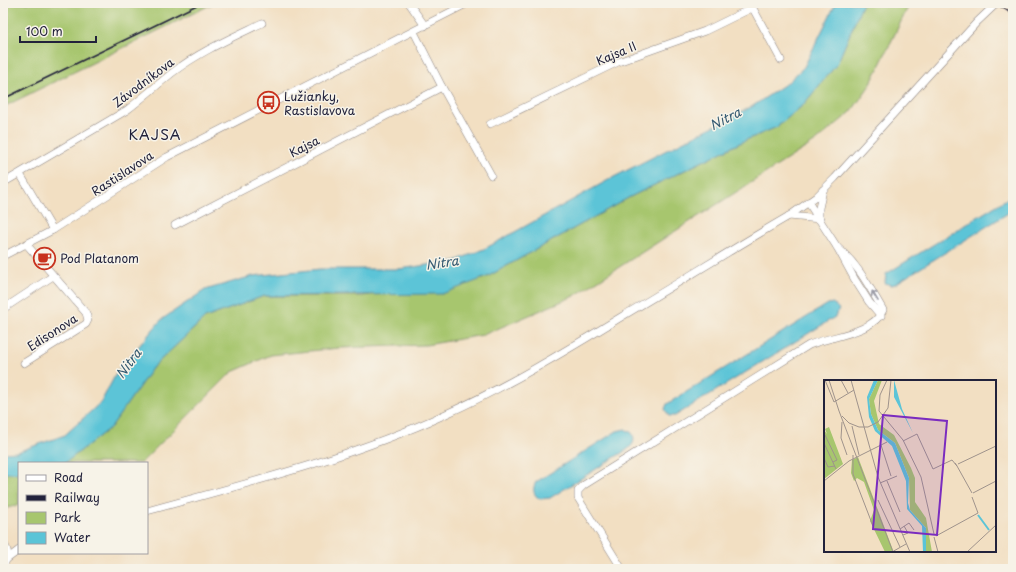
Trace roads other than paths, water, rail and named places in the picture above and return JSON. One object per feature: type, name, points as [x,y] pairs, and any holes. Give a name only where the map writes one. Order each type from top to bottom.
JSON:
[{"type":"street","points":[[409,3],[425,26]]},
{"type":"street","name":"Rastislavova","points":[[3,256],[53,230],[167,157],[414,32],[468,3]]},
{"type":"street","points":[[148,511],[304,468],[344,455],[445,414],[501,387],[583,340],[789,216],[823,190],[977,22],[997,3]]},
{"type":"street","points":[[751,5],[781,60]]},
{"type":"street","name":"Kajsa II","points":[[490,124],[618,62],[705,31],[751,5]]},
{"type":"street","name":"Závodníkova","points":[[3,183],[126,110],[146,96],[172,73],[205,51],[262,24]]},
{"type":"street","points":[[414,32],[442,88],[491,175]]},
{"type":"street","name":"Kajsa","points":[[175,225],[442,88]]},
{"type":"street","points":[[20,174],[53,230]]},
{"type":"street","points":[[820,219],[818,208],[823,190]]},
{"type":"street","points":[[622,569],[578,498],[578,491],[584,485],[809,345],[821,340],[859,330],[881,316],[844,263],[837,247],[808,202]]},
{"type":"street","points":[[789,216],[820,219]]},
{"type":"street","name":"Edisonova","points":[[24,363],[86,324],[88,320],[86,312],[53,276],[27,244]]},
{"type":"street","points":[[3,308],[53,276]]},
{"type":"street","points":[[5,564],[4,545],[18,546]]},
{"type":"street","points":[[5,564],[18,551]]},
{"type":"water","name":"Nitra","points":[[836,3],[863,3],[837,64],[803,105],[777,127],[746,140],[630,197],[487,277],[442,294],[264,296],[205,318],[153,367],[111,427],[66,462],[18,462],[18,473],[3,473],[3,453],[17,452],[65,435],[101,402],[117,372],[161,320],[205,290],[253,276],[320,269],[399,269],[455,261],[486,248],[612,178],[753,106],[787,83],[804,67]]},
{"type":"water","points":[[1013,195],[1013,210],[895,284],[891,285],[885,283],[886,274]]},
{"type":"water","points":[[833,303],[839,309],[835,317],[675,416],[669,416],[665,409],[667,404],[828,304]]},
{"type":"water","points":[[625,429],[632,433],[634,438],[633,444],[628,449],[550,498],[540,499],[536,496],[534,487],[536,482],[617,431]]},
{"type":"railway","points":[[3,99],[201,3]]},
{"type":"railway","points":[[995,3],[1013,14]]},
{"type":"place","name":"Lužianky, Rastislavova","points":[[268,103]]},
{"type":"place","name":"Pod Platanom","points":[[45,258]]},
{"type":"district","name":"KAJSA","points":[[155,134]]}]
